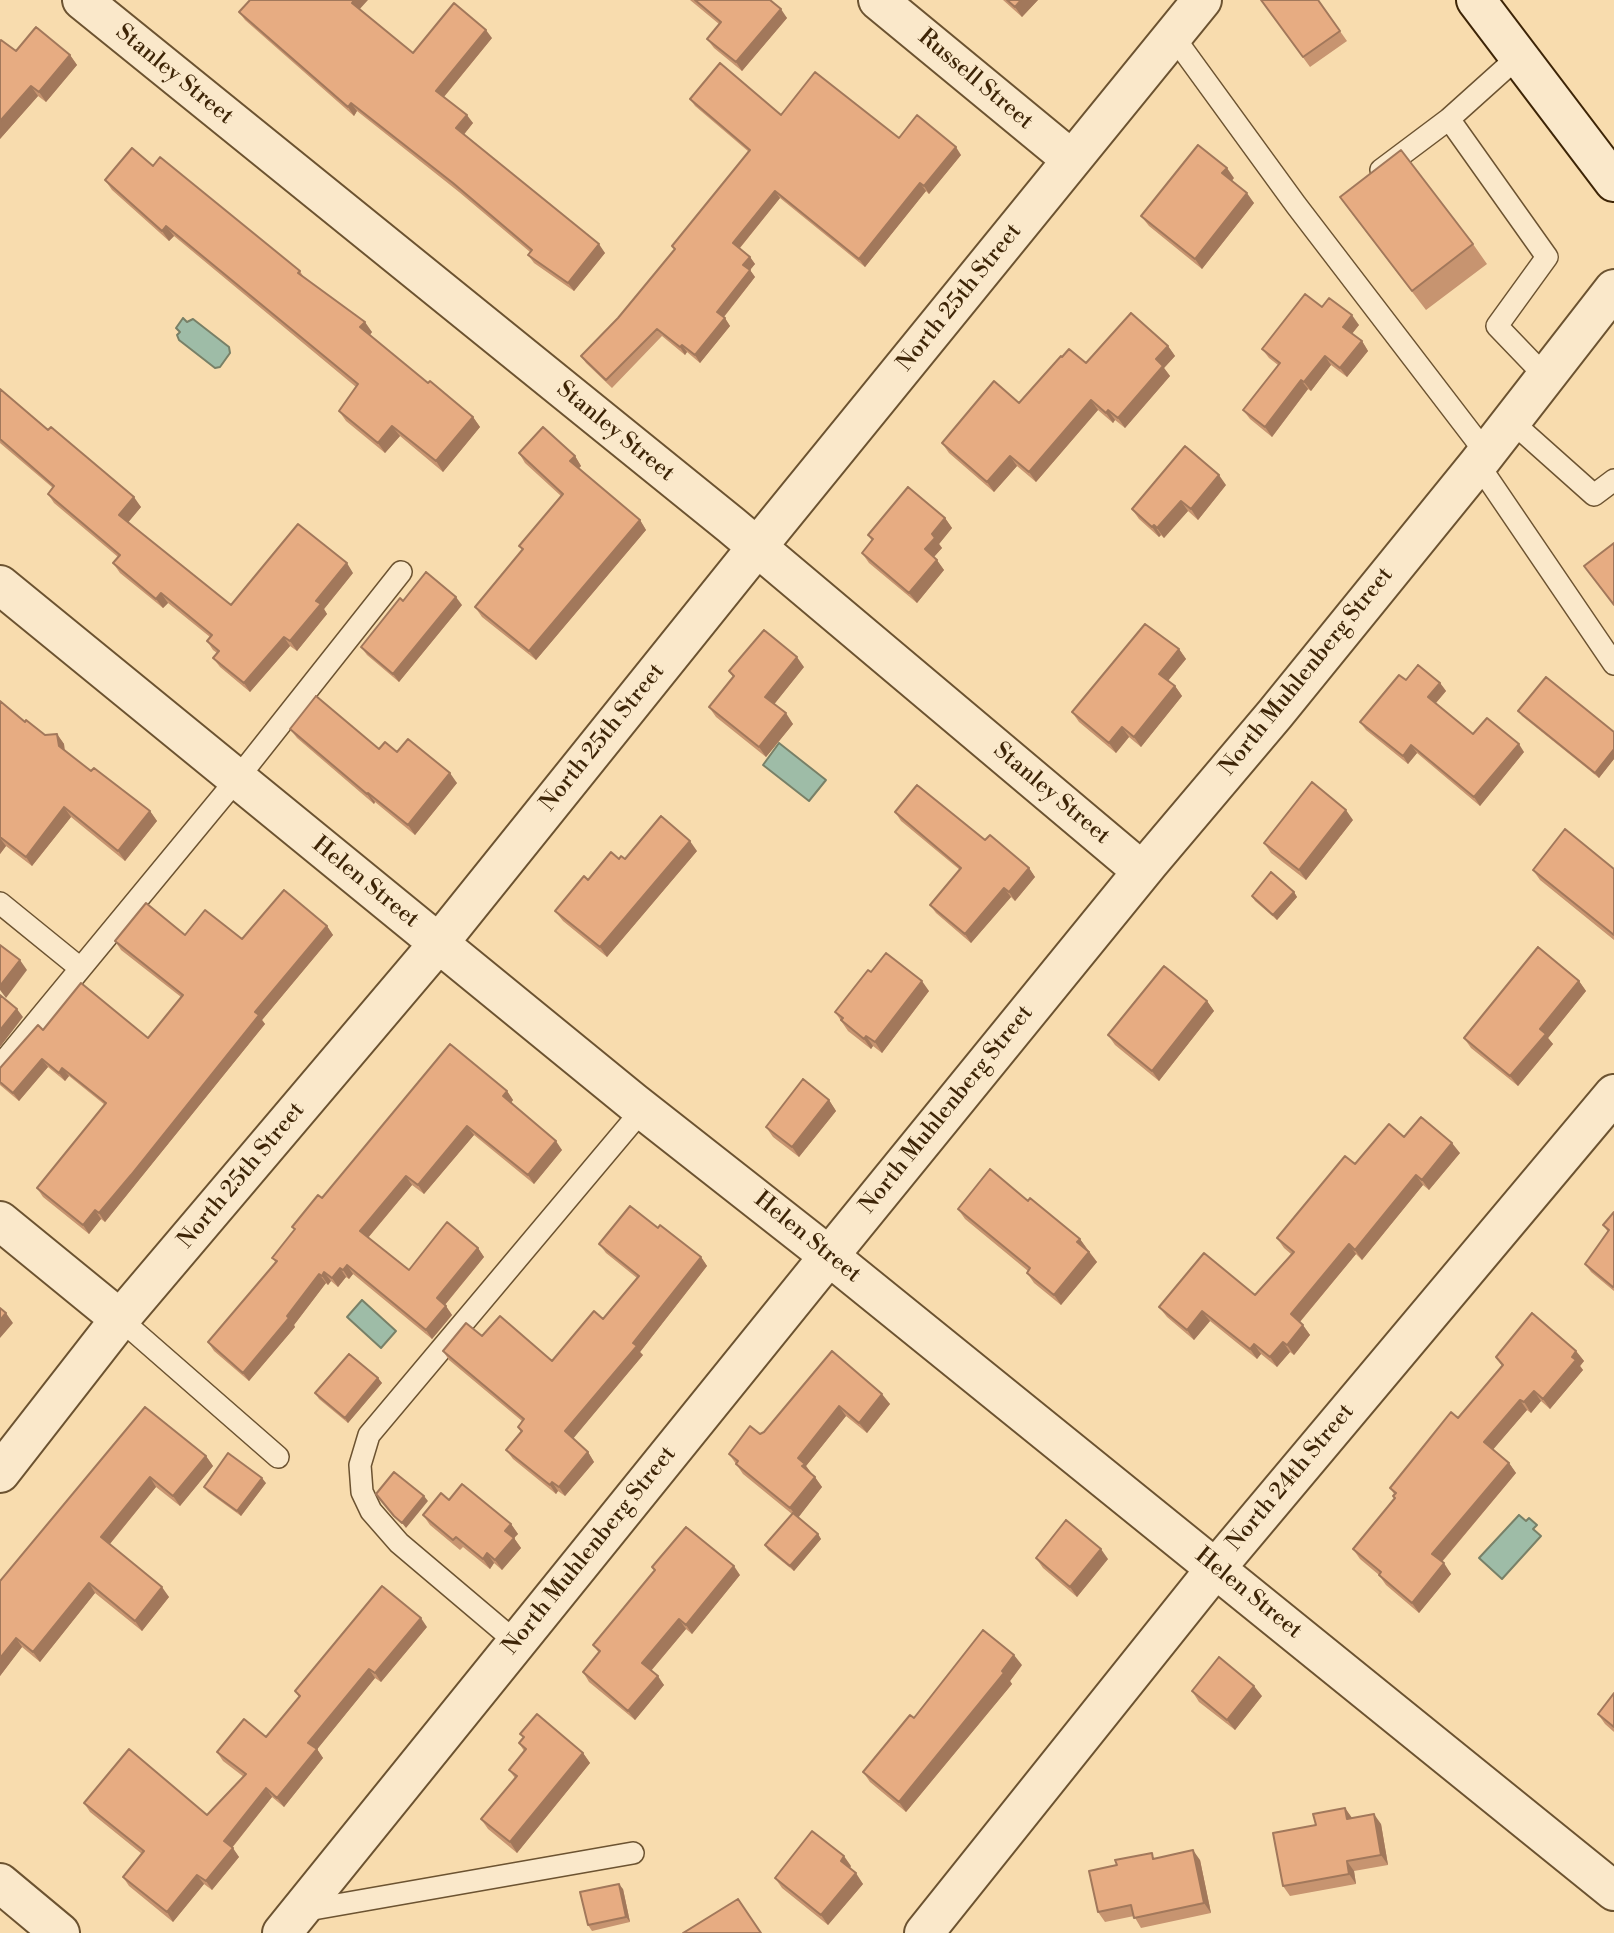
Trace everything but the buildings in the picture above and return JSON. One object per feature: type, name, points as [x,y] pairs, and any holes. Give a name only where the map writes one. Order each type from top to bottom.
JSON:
[{"type":"street","name":"Stanley Street","points":[[82,0],[757,547],[1142,871]]},
{"type":"street","name":"Russell Street","points":[[878,0],[1072,160]]},
{"type":"street","name":"North 25th Street","points":[[0,1473],[120,1319],[438,944],[1202,0]]},
{"type":"street","points":[[1476,0],[1614,182]]},
{"type":"street","name":"North Muhlenberg Street","points":[[291,1922],[1142,871],[1275,714],[1482,459],[1614,289]]},
{"type":"street","name":"Helen Street","points":[[0,585],[438,944],[829,1256],[1614,1891]]},
{"type":"street","name":"North 24th Street","points":[[924,1933],[1216,1568],[1614,1094]]},
{"type":"street","points":[[0,1221],[120,1319]]},
{"type":"street","points":[[0,1883],[60,1933]]},
{"type":"lane","points":[[1173,36],[1482,459],[1614,664]]},
{"type":"lane","points":[[1367,181],[1449,119],[1518,58]]},
{"type":"lane","points":[[1449,119],[1547,257],[1497,326],[1546,377]]},
{"type":"lane","points":[[1511,421],[1594,495],[1614,480]]},
{"type":"lane","points":[[0,1066],[237,779],[401,572]]},
{"type":"lane","points":[[0,903],[80,968]]},
{"type":"lane","points":[[516,1642],[399,1543],[371,1511],[362,1492],[360,1465],[369,1435],[643,1109]]},
{"type":"lane","points":[[120,1319],[278,1457]]},
{"type":"lane","points":[[291,1922],[633,1853]]},
{"type":"shaded area","points":[[183,318],[187,322],[193,319],[229,347],[230,353],[220,367],[215,368],[179,340],[177,335],[180,332],[176,328]]},
{"type":"shaded area","points":[[779,743],[826,780],[809,801],[763,765]]},
{"type":"shaded area","points":[[362,1300],[396,1331],[381,1348],[347,1317]]},
{"type":"shaded area","points":[[1519,1515],[1526,1521],[1529,1518],[1537,1525],[1533,1529],[1541,1536],[1502,1579],[1479,1558]]}]
